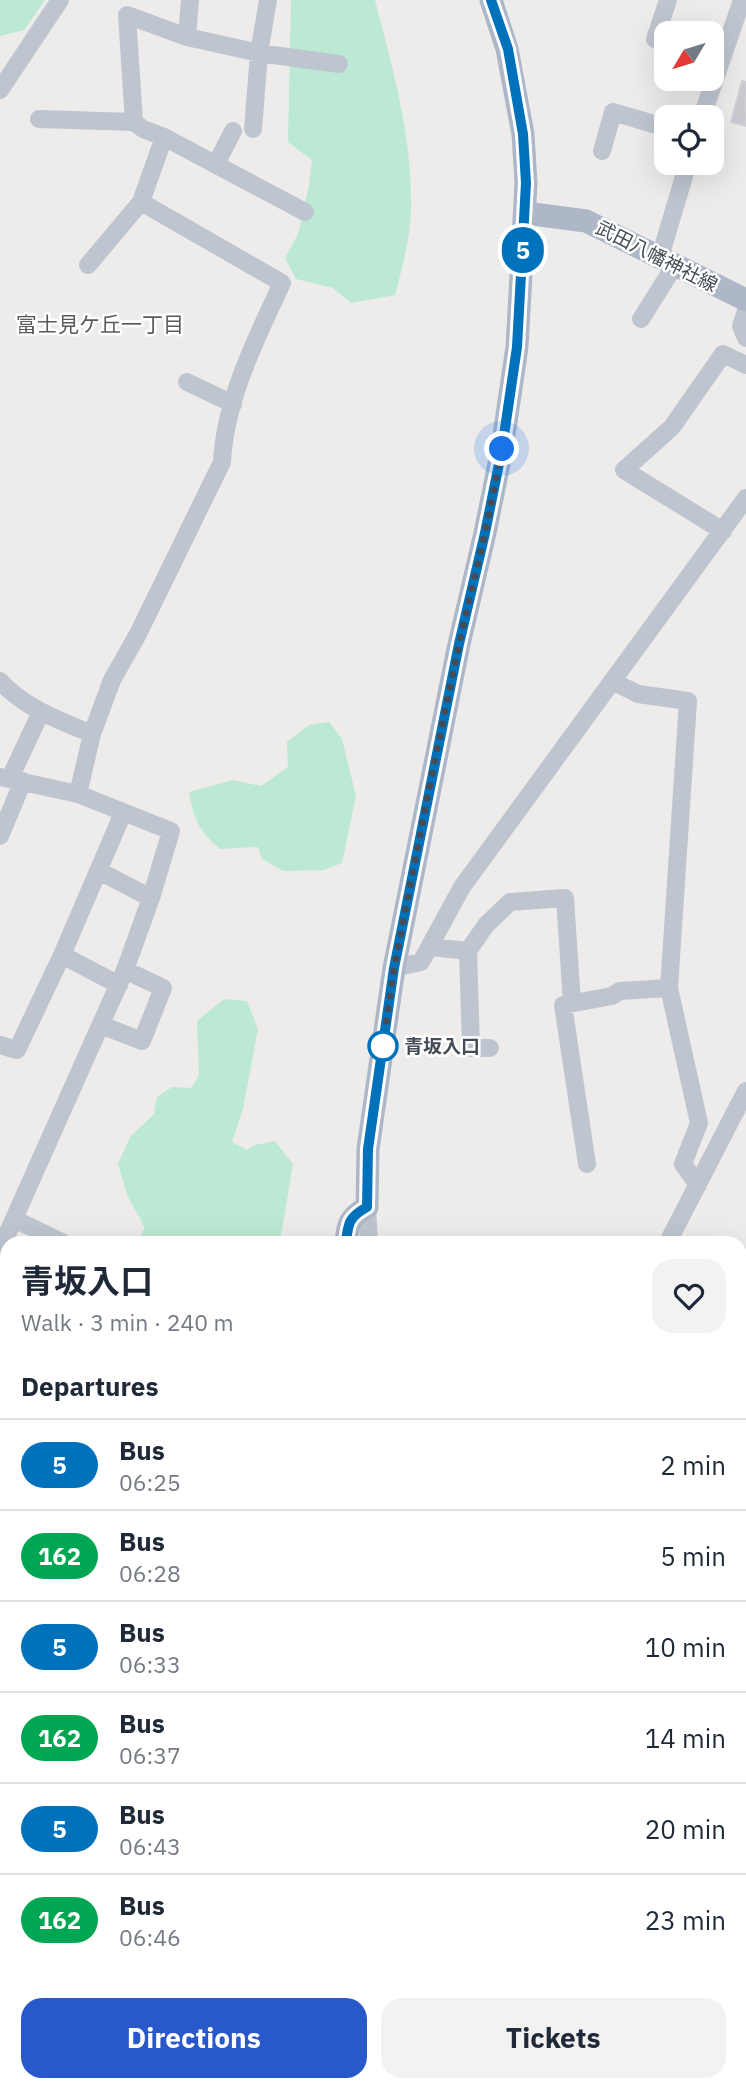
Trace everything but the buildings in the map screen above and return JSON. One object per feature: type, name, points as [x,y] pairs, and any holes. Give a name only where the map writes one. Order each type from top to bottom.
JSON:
[{"type":"main road","points":[[347,1236],[348,1223],[356,1213],[367,1207],[368,1149],[394,968],[445,709],[502,449],[517,347],[526,183],[523,134],[508,49],[491,0]]},
{"type":"main road","name":"武田八幡神社線","points":[[525,213],[586,221],[746,300]]},
{"type":"street","points":[[0,90],[60,0]]},
{"type":"street","points":[[187,37],[190,0]]},
{"type":"street","points":[[253,129],[259,52],[268,0]]},
{"type":"street","points":[[661,21],[668,0]]},
{"type":"street","points":[[724,44],[742,0]]},
{"type":"street","points":[[134,122],[127,15],[187,37],[259,52],[339,64]]},
{"type":"street","points":[[602,151],[613,112],[654,124]]},
{"type":"street","points":[[39,119],[134,122],[305,212]]},
{"type":"street","points":[[216,164],[233,131]]},
{"type":"street","points":[[88,265],[141,202],[163,137]]},
{"type":"street","points":[[641,319],[667,261],[685,175]]},
{"type":"street","points":[[78,794],[92,734],[112,680],[138,634],[222,462],[223,438],[233,404],[255,342],[282,283],[141,202]]},
{"type":"street","points":[[746,311],[741,326],[746,338]]},
{"type":"street","points":[[723,531],[624,470],[672,427],[723,354],[746,365]]},
{"type":"street","points":[[187,382],[233,404]]},
{"type":"street","points":[[394,968],[421,962],[463,887],[746,498]]},
{"type":"street","points":[[0,681],[13,696],[41,712],[92,734]]},
{"type":"street","points":[[612,681],[638,694],[688,701],[669,988],[699,1124],[682,1164],[698,1185]]},
{"type":"street","points":[[0,836],[11,779],[41,712]]},
{"type":"street","points":[[7,1236],[122,977],[151,898],[170,831],[78,794],[11,779]]},
{"type":"street","points":[[0,1045],[17,1050],[62,955],[122,813]]},
{"type":"street","points":[[99,871],[151,898]]},
{"type":"street","points":[[490,1048],[471,1048],[468,951],[486,925],[510,902],[565,898],[572,1003]]},
{"type":"street","points":[[431,947],[468,951]]},
{"type":"street","points":[[62,955],[122,977],[163,988],[142,1041],[102,1024]]},
{"type":"street","points":[[587,1164],[563,1005],[612,996],[620,991],[669,988]]},
{"type":"street","points":[[671,1236],[746,1091]]},
{"type":"street","points":[[367,1207],[369,1236]]},
{"type":"street","points":[[15,1219],[50,1236]]},
{"type":"green space","points":[[0,0],[45,0],[24,30],[0,36]]},
{"type":"green space","points":[[291,0],[375,0],[399,99],[410,175],[410,224],[395,295],[351,303],[333,288],[296,279],[285,258],[298,234],[312,160],[288,142]]},
{"type":"green space","points":[[329,722],[342,739],[356,796],[342,863],[324,870],[283,871],[262,859],[258,847],[220,849],[213,843],[198,824],[189,792],[232,780],[261,786],[288,767],[287,742],[309,725]]},
{"type":"green space","points":[[224,999],[247,1001],[258,1029],[243,1109],[232,1142],[247,1150],[255,1145],[275,1141],[293,1164],[281,1236],[140,1236],[145,1228],[127,1195],[118,1164],[130,1137],[154,1114],[157,1097],[172,1087],[191,1088],[199,1075],[197,1021]]},
{"type":"bus line","name":"5","points":[[347,1236],[348,1223],[356,1213],[367,1207],[368,1149],[394,968],[459,644],[502,449],[517,347],[526,183],[523,134],[508,49],[491,0]]},
{"type":"place","name":"青坂入口","points":[[383,1046]]},
{"type":"district","name":"富士見ケ丘一丁目","points":[[100,325]]},
{"type":"route","points":[[383,1046],[394,968],[432,774],[502,449]]}]
